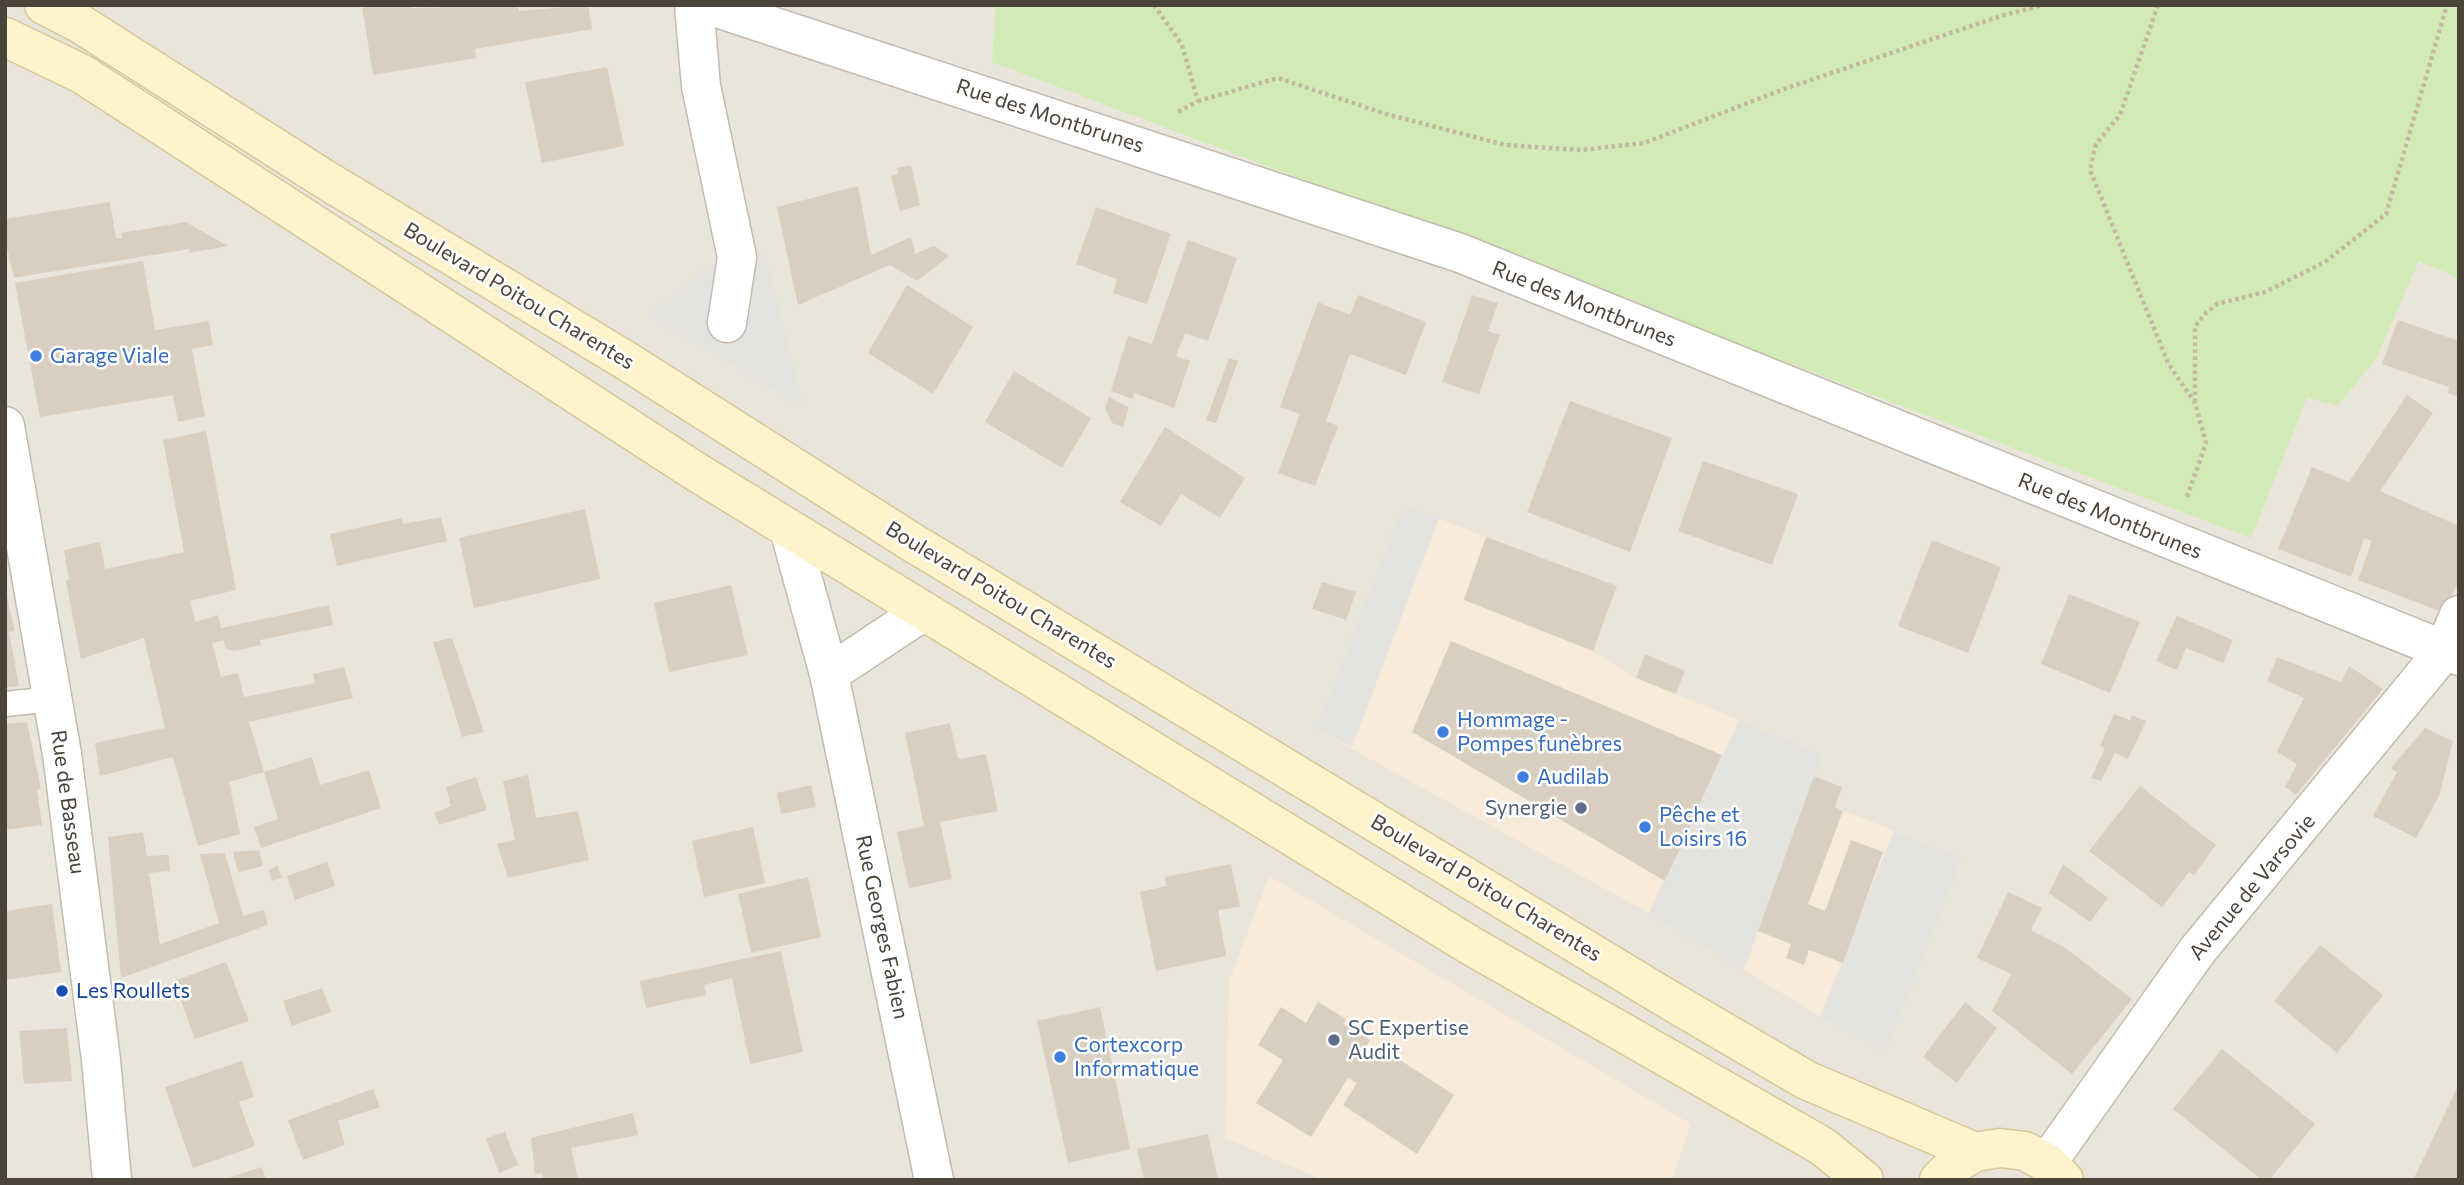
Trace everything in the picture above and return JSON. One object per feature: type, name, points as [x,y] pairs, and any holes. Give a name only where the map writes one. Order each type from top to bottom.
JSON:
[{"type":"main road","name":"Boulevard Poitou Charentes","points":[[44,5],[79,23],[326,180],[625,360],[910,541],[1666,998],[1807,1080],[1975,1152]]},
{"type":"main road","points":[[5,37],[82,74],[789,529],[1473,947],[1822,1146],[1864,1180]]},
{"type":"main road","points":[[1939,1180],[1955,1164],[1975,1152],[2000,1148],[2025,1152],[2056,1171]]},
{"type":"street","points":[[694,5],[701,86],[737,257],[727,323]]},
{"type":"street","name":"Rue des Montbrunes","points":[[708,5],[1460,253],[2451,653]]},
{"type":"street","name":"Rue de Basseau","points":[[5,426],[53,698],[78,867],[112,1180]]},
{"type":"street","name":"Rue Georges Fabien","points":[[789,529],[829,674],[934,1180]]},
{"type":"street","points":[[829,674],[924,611]]},
{"type":"street","name":"Avenue de Varsovie","points":[[2056,1171],[2197,951],[2451,653],[2459,615]]},
{"type":"lane","points":[[5,704],[53,698]]},
{"type":"path","points":[[1154,5],[1182,45],[1198,101]]},
{"type":"path","points":[[1126,141],[1198,101],[1278,78],[1386,114],[1505,145],[1581,150],[1644,143],[1787,88],[2004,15],[2043,5]]},
{"type":"path","points":[[2158,5],[2120,115],[2096,144],[2090,170],[2168,363],[2195,403]]},
{"type":"path","points":[[2171,541],[2206,443],[2195,403],[2195,326],[2217,304],[2265,292],[2325,262],[2386,214],[2447,5]]},
{"type":"shaded area","points":[[5,5],[2459,5],[2459,1180],[5,1180]]},
{"type":"shaded area","points":[[765,252],[803,407],[649,315],[710,265]]},
{"type":"shaded area","points":[[1404,505],[1486,537],[1464,599],[1593,651],[1636,678],[1823,754],[1814,776],[1835,807],[1962,858],[1885,1053],[1820,1017],[1692,937],[1316,729]]},
{"type":"shaded area","points":[[1404,505],[1439,518],[1352,747],[1316,729]]},
{"type":"shaded area","points":[[1739,720],[1823,754],[1744,970],[1649,913]]},
{"type":"shaded area","points":[[1894,831],[1962,858],[1885,1053],[1820,1017]]},
{"type":"shaded area","points":[[1269,876],[1691,1124],[1672,1180],[1323,1180],[1225,1138],[1229,981]]},
{"type":"green space","points":[[996,5],[2459,5],[2459,278],[2419,261],[2376,359],[2337,406],[2307,397],[2251,538],[992,62]]},
{"type":"building","points":[[412,5],[412,8],[518,5],[519,11],[588,5],[592,29],[475,49],[476,58],[373,75],[362,6]]},
{"type":"building","points":[[607,67],[624,146],[542,163],[525,82]]},
{"type":"building","points":[[911,165],[920,205],[900,211],[891,176],[898,174],[897,168]]},
{"type":"building","points":[[858,186],[871,255],[911,237],[915,254],[934,246],[949,256],[917,281],[890,265],[798,305],[777,207]]},
{"type":"building","points":[[110,202],[116,238],[122,238],[121,233],[186,222],[228,246],[189,253],[189,249],[14,278],[5,239],[5,219]]},
{"type":"building","points":[[1096,207],[1171,234],[1147,304],[1113,293],[1117,279],[1076,264]]},
{"type":"building","points":[[1188,240],[1237,258],[1208,341],[1185,333],[1176,356],[1190,361],[1174,408],[1134,393],[1133,399],[1111,391],[1128,336],[1152,344]]},
{"type":"building","points":[[143,261],[155,330],[209,321],[213,345],[192,349],[205,416],[178,422],[173,395],[40,417],[15,283]]},
{"type":"building","points":[[907,285],[973,327],[933,394],[868,353]]},
{"type":"building","points":[[1358,295],[1426,322],[1406,375],[1350,354],[1326,421],[1338,426],[1315,486],[1278,473],[1300,414],[1280,407],[1318,302],[1350,315]]},
{"type":"building","points":[[1472,295],[1498,303],[1488,331],[1500,335],[1479,394],[1442,382]]},
{"type":"building","points":[[2398,320],[2459,341],[2459,397],[2448,393],[2449,387],[2382,364]]},
{"type":"building","points":[[1229,358],[1238,361],[1216,423],[1206,420]]},
{"type":"building","points":[[1014,371],[1091,418],[1062,468],[985,422]]},
{"type":"building","points":[[2407,395],[2433,413],[2380,491],[2459,526],[2459,580],[2445,613],[2358,580],[2372,541],[2364,538],[2351,577],[2278,549],[2312,467],[2349,482]]},
{"type":"building","points":[[1109,397],[1129,407],[1123,427],[1112,423],[1105,408]]},
{"type":"building","points":[[1570,401],[1672,438],[1630,552],[1527,512]]},
{"type":"building","points":[[1165,427],[1245,478],[1220,518],[1181,494],[1161,526],[1120,502]]},
{"type":"building","points":[[206,431],[236,590],[190,601],[195,622],[218,615],[221,628],[329,605],[333,625],[260,640],[261,645],[234,651],[225,648],[224,640],[212,643],[221,677],[238,673],[244,697],[315,683],[313,674],[344,667],[353,698],[249,722],[264,772],[229,782],[240,834],[198,846],[173,757],[100,776],[95,743],[165,728],[144,638],[81,659],[66,581],[69,580],[64,550],[100,542],[105,569],[184,552],[163,440]]},
{"type":"building","points":[[1703,461],[1798,494],[1772,565],[1678,531]]},
{"type":"building","points":[[585,509],[600,579],[474,608],[459,538]]},
{"type":"building","points":[[441,517],[447,541],[337,566],[330,534],[402,518],[403,524]]},
{"type":"building","points":[[1486,537],[1617,586],[1593,651],[1464,600]]},
{"type":"building","points":[[1932,540],[2001,567],[1968,653],[1898,626]]},
{"type":"building","points":[[1322,582],[1356,592],[1346,620],[1312,609]]},
{"type":"building","points":[[731,585],[748,655],[669,672],[654,603]]},
{"type":"building","points":[[5,587],[14,628],[14,631],[9,632],[19,686],[5,687]]},
{"type":"building","points":[[2069,594],[2140,622],[2110,693],[2041,664]]},
{"type":"building","points":[[2177,616],[2233,640],[2223,663],[2186,648],[2177,670],[2156,661]]},
{"type":"building","points":[[452,638],[484,732],[462,737],[433,642]]},
{"type":"building","points":[[1451,641],[1722,755],[1665,881],[1412,732]]},
{"type":"building","points":[[1645,654],[1685,671],[1676,694],[1636,678]]},
{"type":"building","points":[[2277,657],[2341,682],[2349,666],[2383,689],[2296,795],[2285,787],[2297,764],[2277,752],[2304,698],[2267,681]]},
{"type":"building","points":[[2114,714],[2130,720],[2132,715],[2146,721],[2128,759],[2115,753],[2101,781],[2091,778],[2105,748],[2100,746]]},
{"type":"building","points":[[27,722],[41,789],[37,790],[42,825],[5,830],[5,724]]},
{"type":"building","points":[[950,723],[958,759],[986,754],[998,811],[940,822],[952,879],[909,888],[897,832],[924,826],[905,733]]},
{"type":"building","points":[[2425,728],[2453,741],[2439,796],[2416,838],[2373,816],[2397,772],[2391,768]]},
{"type":"building","points":[[312,757],[320,785],[369,770],[381,808],[261,848],[254,827],[278,819],[264,772]]},
{"type":"building","points":[[528,775],[536,818],[578,811],[589,860],[508,878],[497,844],[515,840],[503,781]]},
{"type":"building","points":[[1814,776],[1842,787],[1835,807],[1843,811],[1808,904],[1825,911],[1851,840],[1883,852],[1843,963],[1809,950],[1804,965],[1786,958],[1791,944],[1758,931]]},
{"type":"building","points":[[476,777],[487,810],[439,825],[434,813],[451,806],[446,787]]},
{"type":"building","points":[[811,785],[816,807],[781,814],[777,793]]},
{"type":"building","points":[[2140,786],[2216,845],[2194,875],[2189,872],[2162,907],[2089,851]]},
{"type":"building","points":[[753,827],[765,883],[704,897],[692,841]]},
{"type":"building","points":[[143,832],[147,856],[169,855],[170,871],[149,873],[160,944],[219,923],[200,854],[225,853],[243,916],[264,910],[268,925],[121,978],[108,837]]},
{"type":"building","points":[[259,850],[263,866],[238,872],[233,852]]},
{"type":"building","points":[[327,862],[335,886],[295,900],[287,876]]},
{"type":"building","points":[[1231,864],[1240,907],[1218,910],[1226,956],[1156,971],[1140,892],[1166,886],[1165,877]]},
{"type":"building","points":[[2063,864],[2108,898],[2090,922],[2049,893]]},
{"type":"building","points":[[277,865],[282,878],[272,881],[269,871]]},
{"type":"building","points":[[808,877],[821,937],[751,953],[738,894]]},
{"type":"building","points":[[2008,892],[2042,908],[2031,930],[2064,947],[2132,999],[2072,1074],[1992,1011],[2011,974],[1977,958]]},
{"type":"building","points":[[52,904],[61,972],[5,980],[5,911]]},
{"type":"building","points":[[2320,945],[2383,995],[2337,1053],[2274,1001]]},
{"type":"building","points":[[781,951],[803,1052],[750,1064],[732,978],[704,985],[706,995],[646,1008],[640,981]]},
{"type":"building","points":[[226,962],[249,1021],[195,1039],[174,981]]},
{"type":"building","points":[[322,988],[331,1012],[292,1026],[283,1001]]},
{"type":"building","points":[[1318,1002],[1346,1019],[1343,1024],[1370,1040],[1365,1049],[1375,1055],[1380,1047],[1454,1095],[1417,1154],[1343,1105],[1357,1083],[1348,1078],[1311,1137],[1256,1103],[1283,1060],[1258,1045],[1281,1007],[1306,1023]]},
{"type":"building","points":[[1965,1002],[1997,1028],[1957,1083],[1923,1057]]},
{"type":"building","points":[[1100,1007],[1130,1149],[1068,1163],[1037,1021]]},
{"type":"building","points":[[67,1028],[72,1081],[24,1084],[19,1031]]},
{"type":"building","points":[[2222,1049],[2315,1124],[2269,1180],[2262,1180],[2173,1109]]},
{"type":"building","points":[[242,1061],[254,1097],[239,1102],[255,1146],[193,1168],[165,1087]]},
{"type":"building","points":[[2459,1084],[2459,1180],[2413,1180]]},
{"type":"building","points":[[373,1089],[380,1107],[338,1121],[345,1145],[303,1160],[288,1120]]},
{"type":"building","points":[[633,1113],[638,1135],[571,1148],[578,1180],[544,1180],[542,1173],[535,1174],[531,1138]]},
{"type":"building","points":[[505,1132],[518,1165],[499,1173],[486,1138]]},
{"type":"building","points":[[1208,1134],[1218,1180],[1144,1180],[1137,1149]]},
{"type":"building","points":[[262,1167],[266,1180],[225,1180],[225,1179]]},
{"type":"place","name":"Garage Viale","points":[[36,356]]},
{"type":"place","name":"Hommage - Pompes funèbres","points":[[1443,732]]},
{"type":"place","name":"Audilab","points":[[1523,777]]},
{"type":"place","name":"Synergie","points":[[1581,808]]},
{"type":"place","name":"Pêche et Loisirs 16","points":[[1645,827]]},
{"type":"place","name":"Les Roullets","points":[[62,991]]},
{"type":"place","name":"SC Expertise Audit","points":[[1334,1040]]},
{"type":"place","name":"Cortexcorp Informatique","points":[[1060,1057]]}]
